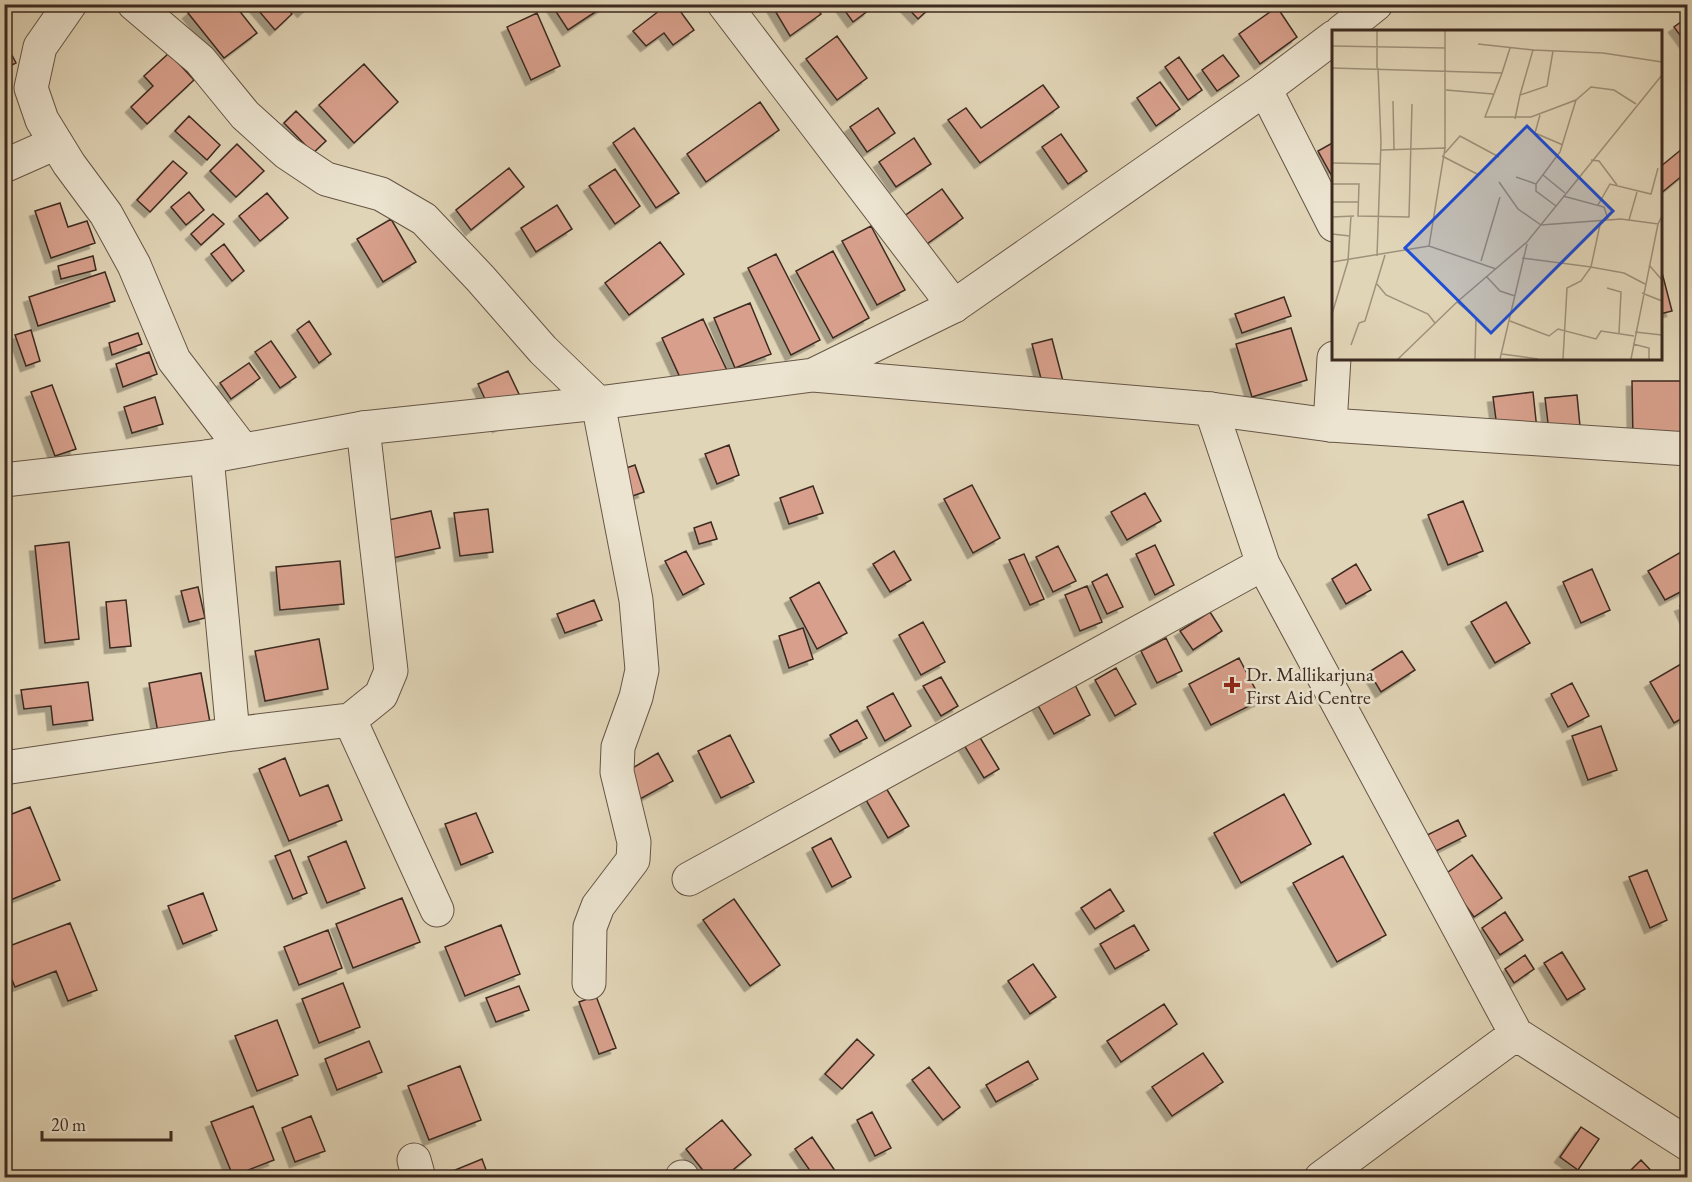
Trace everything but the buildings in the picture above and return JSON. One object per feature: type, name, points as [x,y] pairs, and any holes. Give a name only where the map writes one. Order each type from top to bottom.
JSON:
[{"type":"street","points":[[70,4],[39,48],[31,88],[42,120],[106,214],[134,265],[174,360],[243,450]]},
{"type":"street","points":[[724,4],[954,306]]},
{"type":"street","points":[[1344,30],[1376,4]]},
{"type":"street","points":[[148,8],[200,60],[245,114],[287,153],[326,179],[381,194],[423,219],[480,278],[543,350],[598,403],[636,600],[642,670],[636,697],[618,747],[617,772],[634,842],[633,860],[598,906],[590,927],[589,983]]},
{"type":"street","points":[[813,375],[954,306],[1265,89],[1332,39]]},
{"type":"street","points":[[1265,89],[1332,221]]},
{"type":"street","points":[[4,166],[56,143]]},
{"type":"street","points":[[1330,425],[1334,360]]},
{"type":"street","points":[[4,480],[207,457],[363,428],[598,403],[813,375],[1211,409],[1330,425],[1688,449]]},
{"type":"street","points":[[1211,409],[1263,564],[1516,1034],[1688,1144]]},
{"type":"street","points":[[4,768],[232,734],[350,720],[381,695],[392,671],[363,428]]},
{"type":"street","points":[[207,457],[232,734]]},
{"type":"street","points":[[689,879],[1263,564]]},
{"type":"street","points":[[350,720],[436,910]]},
{"type":"street","points":[[1321,1178],[1516,1034]]},
{"type":"place","name":"Dr. Mallikarjuna First Aid Centre","points":[[1232,685]]}]
